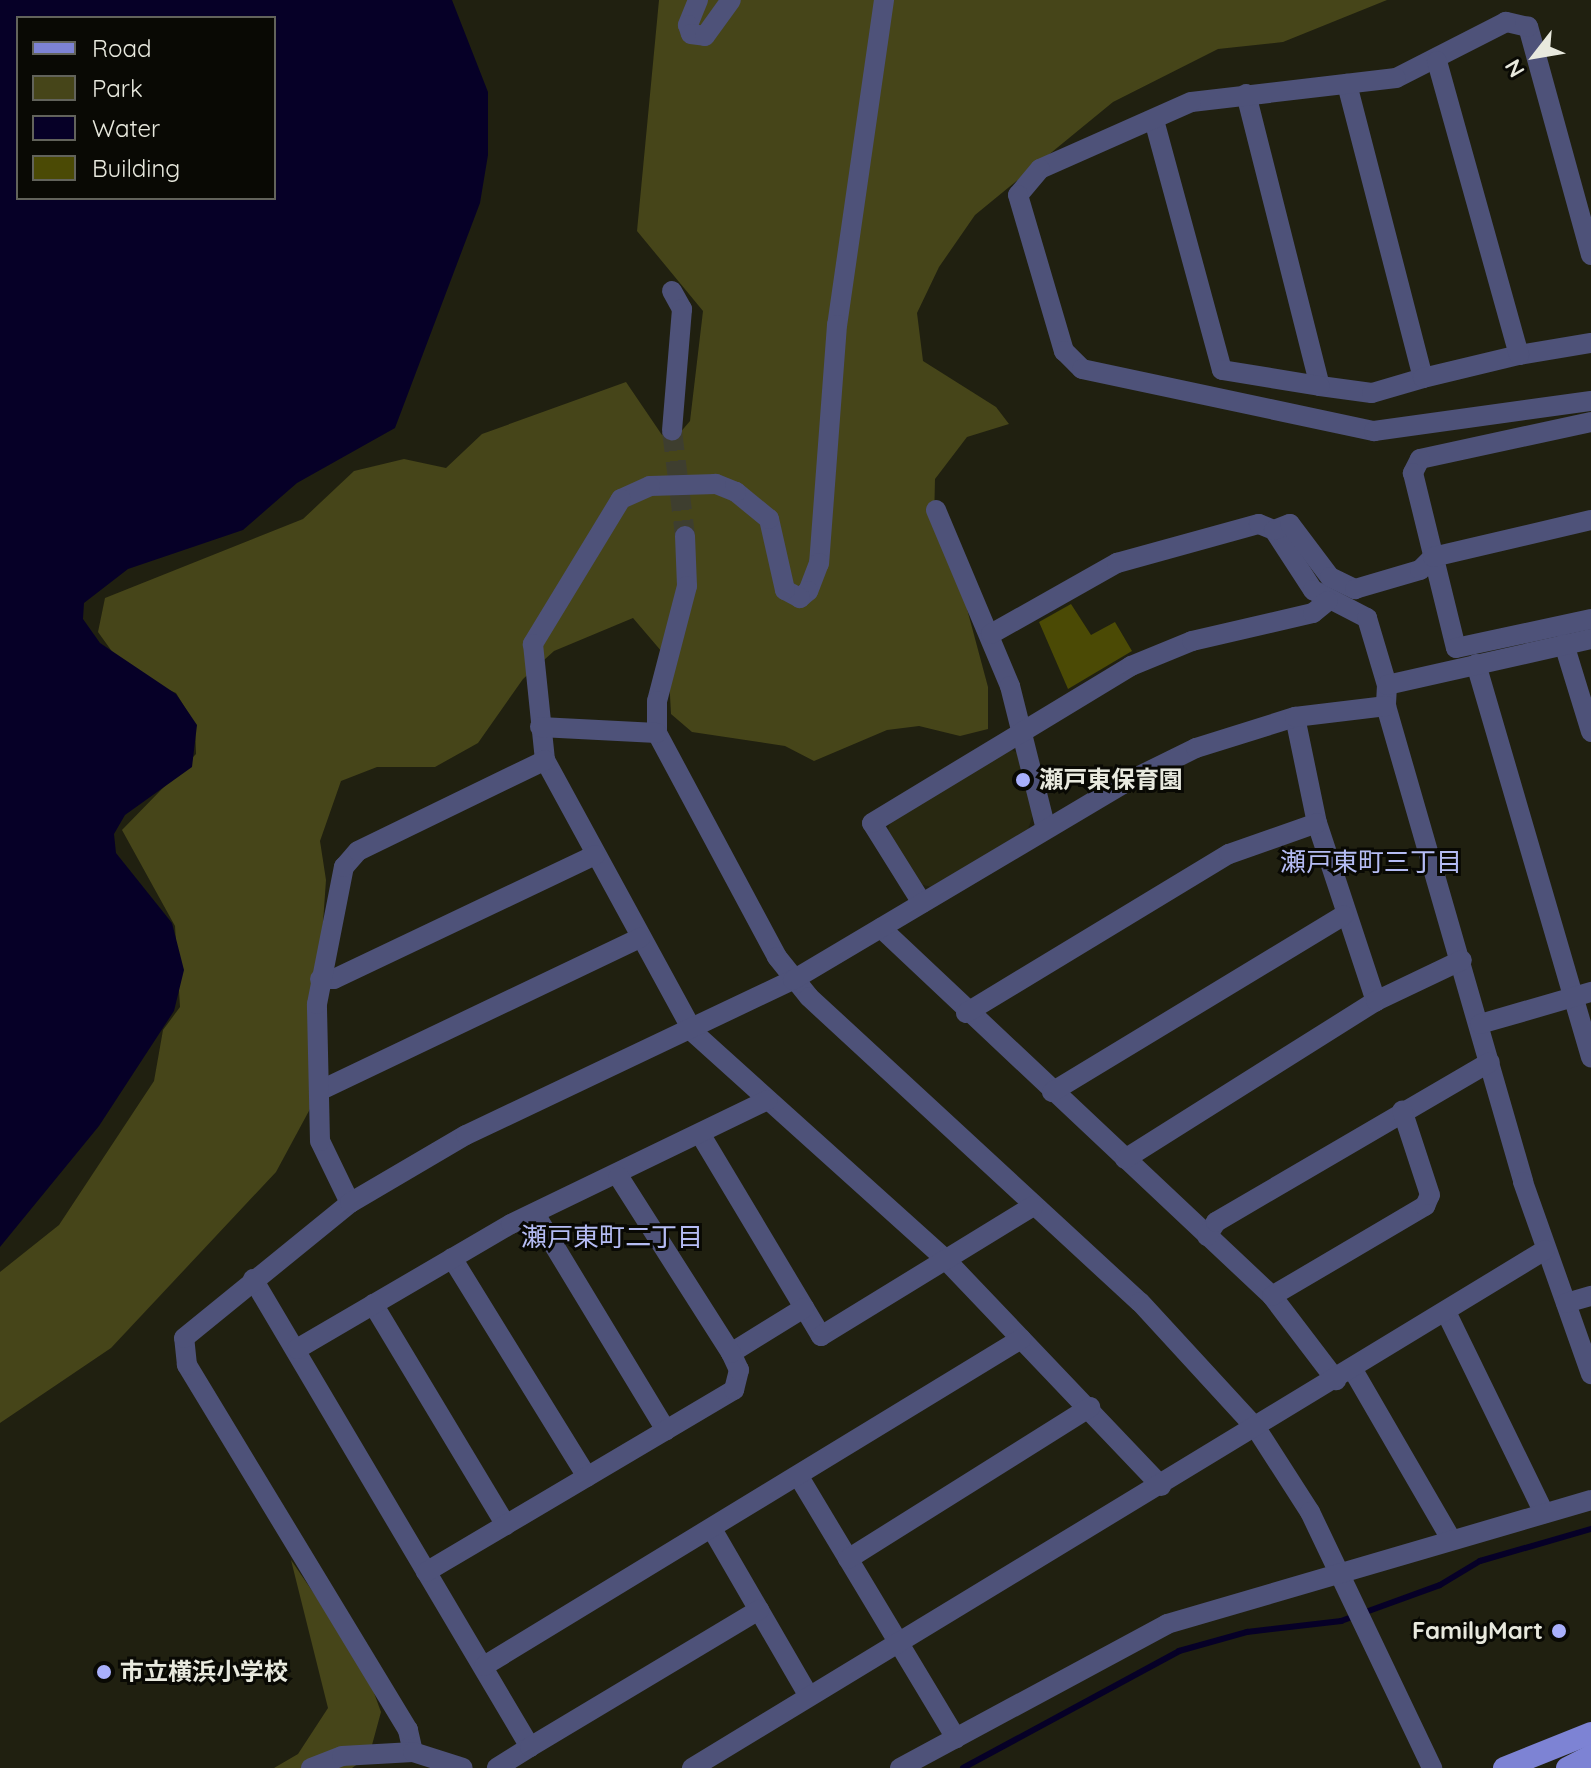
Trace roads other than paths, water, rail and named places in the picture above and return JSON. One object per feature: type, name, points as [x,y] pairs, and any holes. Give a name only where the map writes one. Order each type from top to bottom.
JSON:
[{"type":"main road","points":[[1504,1768],[1591,1733]]},
{"type":"main road","points":[[1567,1768],[1591,1756]]},
{"type":"street","points":[[698,0],[688,25],[691,34],[705,36],[731,0]]},
{"type":"street","points":[[884,0],[837,325],[819,563],[808,591],[800,598],[785,590],[769,519],[736,492],[716,484],[650,486],[621,499],[533,644],[545,760],[693,1032],[946,1260],[1090,1407],[1161,1486]]},
{"type":"street","points":[[1591,255],[1528,27],[1506,22],[1437,61],[1396,78],[1347,84],[1328,81],[1191,102],[1040,169],[1018,195],[1064,351],[1082,369],[1374,431],[1591,401]]},
{"type":"street","points":[[1437,61],[1519,355]]},
{"type":"street","points":[[1347,84],[1423,378]]},
{"type":"street","points":[[1246,94],[1320,386]]},
{"type":"street","points":[[1154,120],[1222,370],[1372,393],[1519,355],[1591,343]]},
{"type":"street","points":[[672,291],[682,309],[672,431]]},
{"type":"street","points":[[1591,422],[1420,459],[1413,473],[1456,648],[1591,619]]},
{"type":"street","points":[[936,510],[991,634],[1024,731],[1046,829]]},
{"type":"street","points":[[991,634],[1117,563],[1234,529],[1274,530],[1290,524],[1330,577],[1355,589],[1420,570],[1433,557],[1591,520]]},
{"type":"street","points":[[1274,530],[1328,601],[1367,618],[1386,696],[1545,1250],[1591,1374]]},
{"type":"street","points":[[685,536],[687,586],[657,701],[657,733],[793,980],[1033,1206],[1140,1302],[1256,1428],[1341,1572],[1432,1768]]},
{"type":"street","points":[[922,903],[872,823],[1131,666],[1192,641],[1313,613],[1328,601]]},
{"type":"street","points":[[413,1752],[408,1730],[187,1365],[184,1338],[350,1203],[466,1135],[693,1032],[793,980],[1046,829],[1196,748],[1295,717],[1386,696],[1476,664],[1591,639]]},
{"type":"street","points":[[1564,644],[1591,732]]},
{"type":"street","points":[[1476,664],[1582,995],[1591,1058]]},
{"type":"street","points":[[1295,717],[1317,823],[1344,915],[1376,1001]]},
{"type":"street","points":[[540,727],[657,733]]},
{"type":"street","points":[[350,1203],[326,1165],[319,1091],[320,979],[344,867],[358,851],[545,760]]},
{"type":"street","points":[[966,1013],[1229,854],[1317,823]]},
{"type":"street","points":[[320,979],[334,979],[595,855]]},
{"type":"street","points":[[1052,1092],[1344,915]]},
{"type":"street","points":[[881,928],[966,1013],[1272,1296],[1345,1375],[1451,1539]]},
{"type":"street","points":[[319,1091],[640,938]]},
{"type":"street","points":[[1125,1159],[1376,1001],[1462,960]]},
{"type":"street","points":[[1480,1024],[1582,995]]},
{"type":"street","points":[[1207,1236],[1216,1222],[1402,1110],[1490,1062]]},
{"type":"street","points":[[297,1349],[452,1258],[535,1214],[702,1137],[768,1100]]},
{"type":"street","points":[[1272,1296],[1425,1206],[1430,1195],[1402,1110]]},
{"type":"street","points":[[702,1137],[821,1336],[1033,1206]]},
{"type":"street","points":[[426,1572],[734,1390],[739,1370],[731,1353],[619,1177]]},
{"type":"street","points":[[535,1214],[666,1430]]},
{"type":"street","points":[[692,1768],[1345,1375],[1545,1250]]},
{"type":"street","points":[[452,1258],[587,1477]]},
{"type":"street","points":[[253,1279],[530,1747]]},
{"type":"street","points":[[1566,1303],[1591,1296]]},
{"type":"street","points":[[373,1304],[506,1525]]},
{"type":"street","points":[[731,1353],[804,1308]]},
{"type":"street","points":[[1446,1312],[1544,1513]]},
{"type":"street","points":[[484,1666],[799,1477],[1021,1339]]},
{"type":"street","points":[[848,1559],[1090,1407]]},
{"type":"street","points":[[799,1477],[956,1738]]},
{"type":"street","points":[[900,1768],[1167,1624],[1591,1500]]},
{"type":"street","points":[[712,1529],[809,1696]]},
{"type":"street","points":[[497,1768],[759,1610]]},
{"type":"street","points":[[311,1768],[342,1756],[413,1752],[463,1768]]},
{"type":"water","points":[[0,0],[452,0],[488,92],[488,155],[480,203],[395,428],[297,483],[243,530],[128,569],[84,603],[83,619],[100,643],[176,694],[197,725],[192,767],[125,815],[114,834],[116,853],[172,923],[184,970],[174,1011],[99,1126],[0,1247]]},
{"type":"waterway","points":[[963,1768],[1179,1651],[1247,1632],[1341,1621],[1440,1585],[1480,1561],[1591,1529]]},
{"type":"tunnel","points":[[672,431],[685,536]]},
{"type":"place","name":"瀬戸東保育園","points":[[1023,780]]},
{"type":"place","name":"FamilyMart","points":[[1559,1631]]},
{"type":"place","name":"市立横浜小学校","points":[[104,1672]]},
{"type":"district","name":"瀬戸東町三丁目","points":[[1371,862]]},
{"type":"district","name":"瀬戸東町二丁目","points":[[612,1237]]}]
